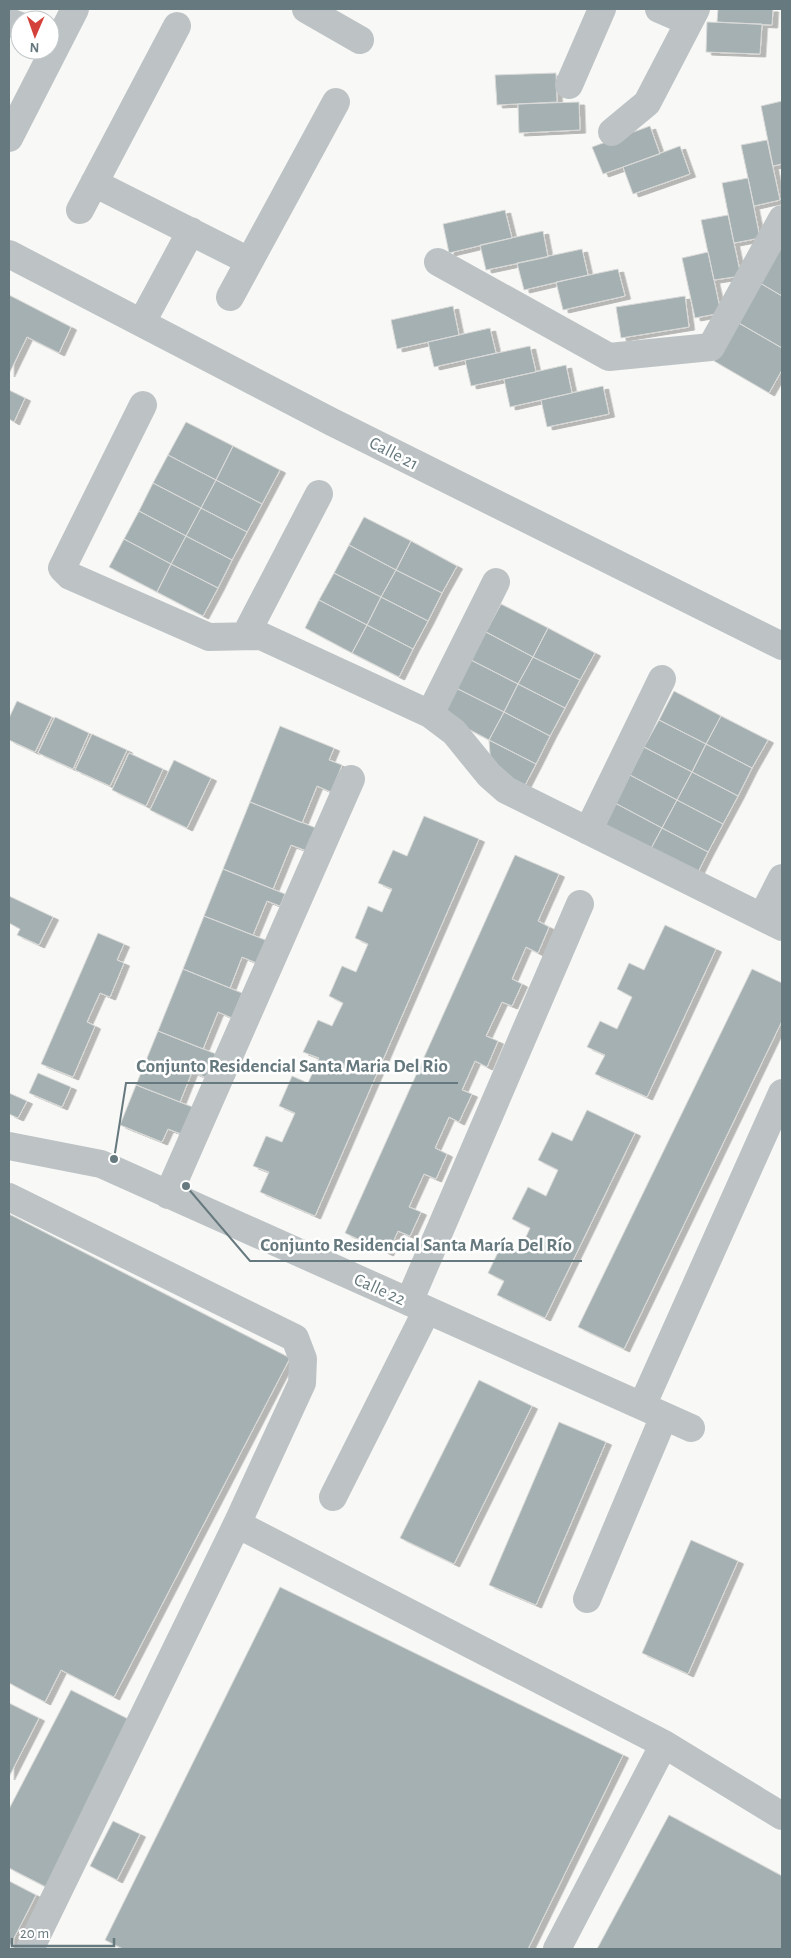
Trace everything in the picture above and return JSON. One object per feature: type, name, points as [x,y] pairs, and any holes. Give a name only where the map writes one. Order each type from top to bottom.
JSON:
[{"type":"street","points":[[60,30],[74,9]]},
{"type":"street","points":[[306,9],[360,40]]},
{"type":"street","points":[[569,85],[602,9]]},
{"type":"street","points":[[612,132],[648,103],[693,16],[659,9]]},
{"type":"street","points":[[80,210],[176,26]]},
{"type":"street","points":[[9,138],[44,60]]},
{"type":"street","points":[[230,296],[336,102]]},
{"type":"street","points":[[94,183],[249,261]]},
{"type":"street","points":[[438,262],[609,357],[711,347],[782,219]]},
{"type":"street","points":[[142,322],[191,231]]},
{"type":"street","name":"Calle 21","points":[[9,254],[332,422],[782,646]]},
{"type":"street","points":[[143,405],[62,568],[70,576],[209,637],[260,636],[430,714],[454,732],[488,775],[506,790],[772,922],[782,878]]},
{"type":"street","points":[[245,636],[319,494]]},
{"type":"street","points":[[430,714],[496,582]]},
{"type":"street","points":[[588,831],[662,679]]},
{"type":"street","points":[[168,1194],[351,779]]},
{"type":"street","points":[[333,1497],[418,1306],[580,904]]},
{"type":"street","points":[[587,1598],[653,1411],[782,1093]]},
{"type":"street","name":"Calle 22","points":[[9,1146],[102,1164],[691,1428]]},
{"type":"street","points":[[9,1197],[295,1338],[303,1359],[302,1382],[238,1524],[30,1949]]},
{"type":"street","points":[[238,1524],[664,1744],[782,1816]]},
{"type":"street","points":[[557,1949],[664,1744]]},
{"type":"building","points":[[718,9],[773,9],[772,25],[717,22]]},
{"type":"building","points":[[707,22],[762,24],[760,54],[706,52]]},
{"type":"building","points":[[556,73],[557,102],[497,105],[495,75]]},
{"type":"building","points":[[782,101],[782,164],[773,166],[761,106]]},
{"type":"building","points":[[579,102],[580,130],[519,133],[518,104]]},
{"type":"building","points":[[650,126],[660,154],[603,174],[592,147]]},
{"type":"building","points":[[767,140],[780,200],[754,206],[741,145]]},
{"type":"building","points":[[680,146],[690,174],[633,194],[623,167]]},
{"type":"building","points":[[748,178],[760,238],[734,243],[722,183]]},
{"type":"building","points":[[505,210],[512,238],[449,253],[443,224]]},
{"type":"building","points":[[728,215],[741,276],[714,280],[701,220]]},
{"type":"building","points":[[543,231],[548,257],[486,270],[480,245]]},
{"type":"building","points":[[782,245],[782,296],[760,283]]},
{"type":"building","points":[[582,249],[588,275],[524,290],[517,263]]},
{"type":"building","points":[[708,252],[721,313],[695,318],[682,258]]},
{"type":"building","points":[[618,269],[625,296],[563,310],[556,282]]},
{"type":"building","points":[[760,283],[782,296],[782,348],[737,322]]},
{"type":"building","points":[[9,295],[71,327],[59,353],[27,337],[9,374]]},
{"type":"building","points":[[685,296],[689,327],[621,338],[616,307]]},
{"type":"building","points":[[453,306],[459,335],[397,349],[391,320]]},
{"type":"building","points":[[737,322],[782,348],[782,370],[769,393],[714,361]]},
{"type":"building","points":[[490,328],[496,353],[434,367],[428,342]]},
{"type":"building","points":[[530,346],[536,372],[471,386],[465,360]]},
{"type":"building","points":[[566,365],[572,393],[510,407],[504,379]]},
{"type":"building","points":[[603,386],[609,414],[547,427],[541,400]]},
{"type":"building","points":[[9,390],[25,398],[14,422],[9,419]]},
{"type":"building","points":[[186,422],[233,446],[216,480],[168,455]]},
{"type":"building","points":[[233,446],[280,470],[262,504],[216,480]]},
{"type":"building","points":[[168,455],[216,480],[201,508],[153,483]]},
{"type":"building","points":[[216,480],[262,504],[247,532],[201,508]]},
{"type":"building","points":[[153,483],[201,508],[186,536],[139,511]]},
{"type":"building","points":[[201,508],[247,532],[232,560],[186,536]]},
{"type":"building","points":[[139,511],[186,536],[171,564],[124,539]]},
{"type":"building","points":[[364,517],[411,541],[396,570],[349,545]]},
{"type":"building","points":[[186,536],[232,560],[218,588],[171,564]]},
{"type":"building","points":[[124,539],[171,564],[157,592],[109,567]]},
{"type":"building","points":[[411,541],[457,566],[442,593],[396,570]]},
{"type":"building","points":[[349,545],[396,570],[381,597],[334,573]]},
{"type":"building","points":[[171,564],[218,588],[203,616],[157,592]]},
{"type":"building","points":[[396,570],[442,593],[428,621],[381,597]]},
{"type":"building","points":[[334,573],[381,597],[367,625],[319,600]]},
{"type":"building","points":[[381,597],[428,621],[413,649],[367,625]]},
{"type":"building","points":[[319,600],[367,625],[352,653],[305,628]]},
{"type":"building","points":[[501,604],[548,628],[533,657],[486,632]]},
{"type":"building","points":[[367,625],[413,649],[399,677],[352,653]]},
{"type":"building","points":[[548,628],[595,653],[580,680],[533,657]]},
{"type":"building","points":[[486,632],[533,657],[518,684],[471,660]]},
{"type":"building","points":[[533,657],[580,680],[565,708],[518,684]]},
{"type":"building","points":[[471,660],[518,684],[504,712],[456,688]]},
{"type":"building","points":[[518,684],[565,708],[550,736],[504,712]]},
{"type":"building","points":[[456,688],[504,712],[489,740],[442,715]]},
{"type":"building","points":[[674,691],[721,716],[706,744],[659,720]]},
{"type":"building","points":[[17,701],[52,717],[35,752],[9,740],[9,718]]},
{"type":"building","points":[[504,712],[550,736],[536,764],[489,740]]},
{"type":"building","points":[[721,716],[768,740],[752,768],[706,744]]},
{"type":"building","points":[[55,717],[89,733],[73,769],[38,753]]},
{"type":"building","points":[[659,720],[706,744],[692,772],[644,747]]},
{"type":"building","points":[[280,726],[334,748],[329,760],[342,765],[331,792],[317,786],[302,823],[250,802]]},
{"type":"building","points":[[92,734],[127,750],[110,786],[75,770]]},
{"type":"building","points":[[489,740],[536,764],[521,793],[491,767]]},
{"type":"building","points":[[706,744],[752,768],[738,796],[692,772]]},
{"type":"building","points":[[644,747],[692,772],[677,800],[630,775]]},
{"type":"building","points":[[129,753],[163,769],[146,806],[112,790]]},
{"type":"building","points":[[174,760],[211,778],[187,828],[150,810]]},
{"type":"building","points":[[692,772],[738,796],[723,824],[677,800]]},
{"type":"building","points":[[630,775],[677,800],[662,828],[615,803]]},
{"type":"building","points":[[677,800],[723,824],[708,852],[662,828]]},
{"type":"building","points":[[250,802],[316,828],[307,851],[291,845],[273,889],[223,869]]},
{"type":"building","points":[[615,803],[662,828],[647,856],[600,831]]},
{"type":"building","points":[[424,816],[479,839],[315,1216],[260,1192],[269,1172],[253,1166],[266,1136],[282,1142],[295,1113],[279,1106],[292,1076],[308,1083],[319,1058],[303,1052],[318,1020],[332,1026],[343,1003],[329,996],[342,966],[356,972],[368,944],[355,938],[368,906],[382,912],[392,889],[378,883],[393,850],[407,856]]},
{"type":"building","points":[[662,828],[708,852],[694,880],[647,856]]},
{"type":"building","points":[[515,855],[559,874],[538,921],[549,927],[538,953],[526,947],[512,979],[522,984],[512,1006],[502,1002],[486,1036],[498,1041],[487,1067],[475,1061],[462,1090],[472,1094],[459,1122],[449,1117],[435,1148],[447,1154],[436,1179],[424,1174],[409,1207],[421,1212],[410,1236],[398,1231],[388,1253],[345,1233]]},
{"type":"building","points":[[223,869],[285,894],[280,906],[267,901],[253,935],[204,916]]},
{"type":"building","points":[[9,896],[53,917],[39,945],[17,935],[20,929],[9,923]]},
{"type":"building","points":[[204,916],[268,941],[259,964],[242,957],[230,988],[183,969]]},
{"type":"building","points":[[665,925],[716,949],[647,1097],[595,1074],[605,1055],[587,1047],[600,1021],[617,1029],[632,997],[617,989],[629,963],[644,970]]},
{"type":"building","points":[[98,933],[124,944],[117,960],[124,963],[110,997],[100,993],[87,1022],[95,1026],[73,1077],[41,1064]]},
{"type":"building","points":[[183,969],[242,993],[232,1018],[218,1012],[203,1049],[158,1031]]},
{"type":"building","points":[[752,969],[782,983],[782,1021],[624,1349],[578,1327]]},
{"type":"building","points":[[158,1031],[216,1054],[207,1078],[192,1072],[180,1102],[136,1085]]},
{"type":"building","points":[[38,1073],[71,1087],[62,1107],[29,1093]]},
{"type":"building","points":[[136,1085],[195,1108],[184,1135],[168,1129],[162,1142],[120,1125]]},
{"type":"building","points":[[9,1093],[27,1101],[18,1118],[9,1114]]},
{"type":"building","points":[[587,1110],[635,1133],[545,1318],[497,1295],[504,1281],[488,1273],[502,1244],[519,1252],[530,1228],[512,1219],[528,1187],[546,1196],[558,1170],[538,1160],[552,1132],[572,1141]]},
{"type":"building","points":[[9,1214],[290,1358],[114,1697],[61,1670],[45,1702],[9,1683]]},
{"type":"building","points":[[479,1380],[532,1406],[454,1564],[400,1538]]},
{"type":"building","points":[[559,1422],[606,1442],[536,1605],[489,1585]]},
{"type":"building","points":[[691,1540],[738,1561],[688,1674],[642,1653]]},
{"type":"building","points":[[280,1587],[623,1755],[528,1949],[123,1949],[105,1940]]},
{"type":"building","points":[[71,1690],[134,1722],[48,1888],[9,1868],[9,1809]]},
{"type":"building","points":[[9,1703],[39,1718],[9,1777]]},
{"type":"building","points":[[669,1815],[782,1876],[782,1949],[597,1949]]},
{"type":"building","points":[[113,1821],[140,1834],[117,1880],[90,1866]]},
{"type":"building","points":[[9,1881],[36,1895],[9,1948]]},
{"type":"place","name":"Conjunto Residencial Santa Maria Del Rio","points":[[114,1159]]},
{"type":"place","name":"Conjunto Residencial Santa María Del Río","points":[[186,1186]]}]
